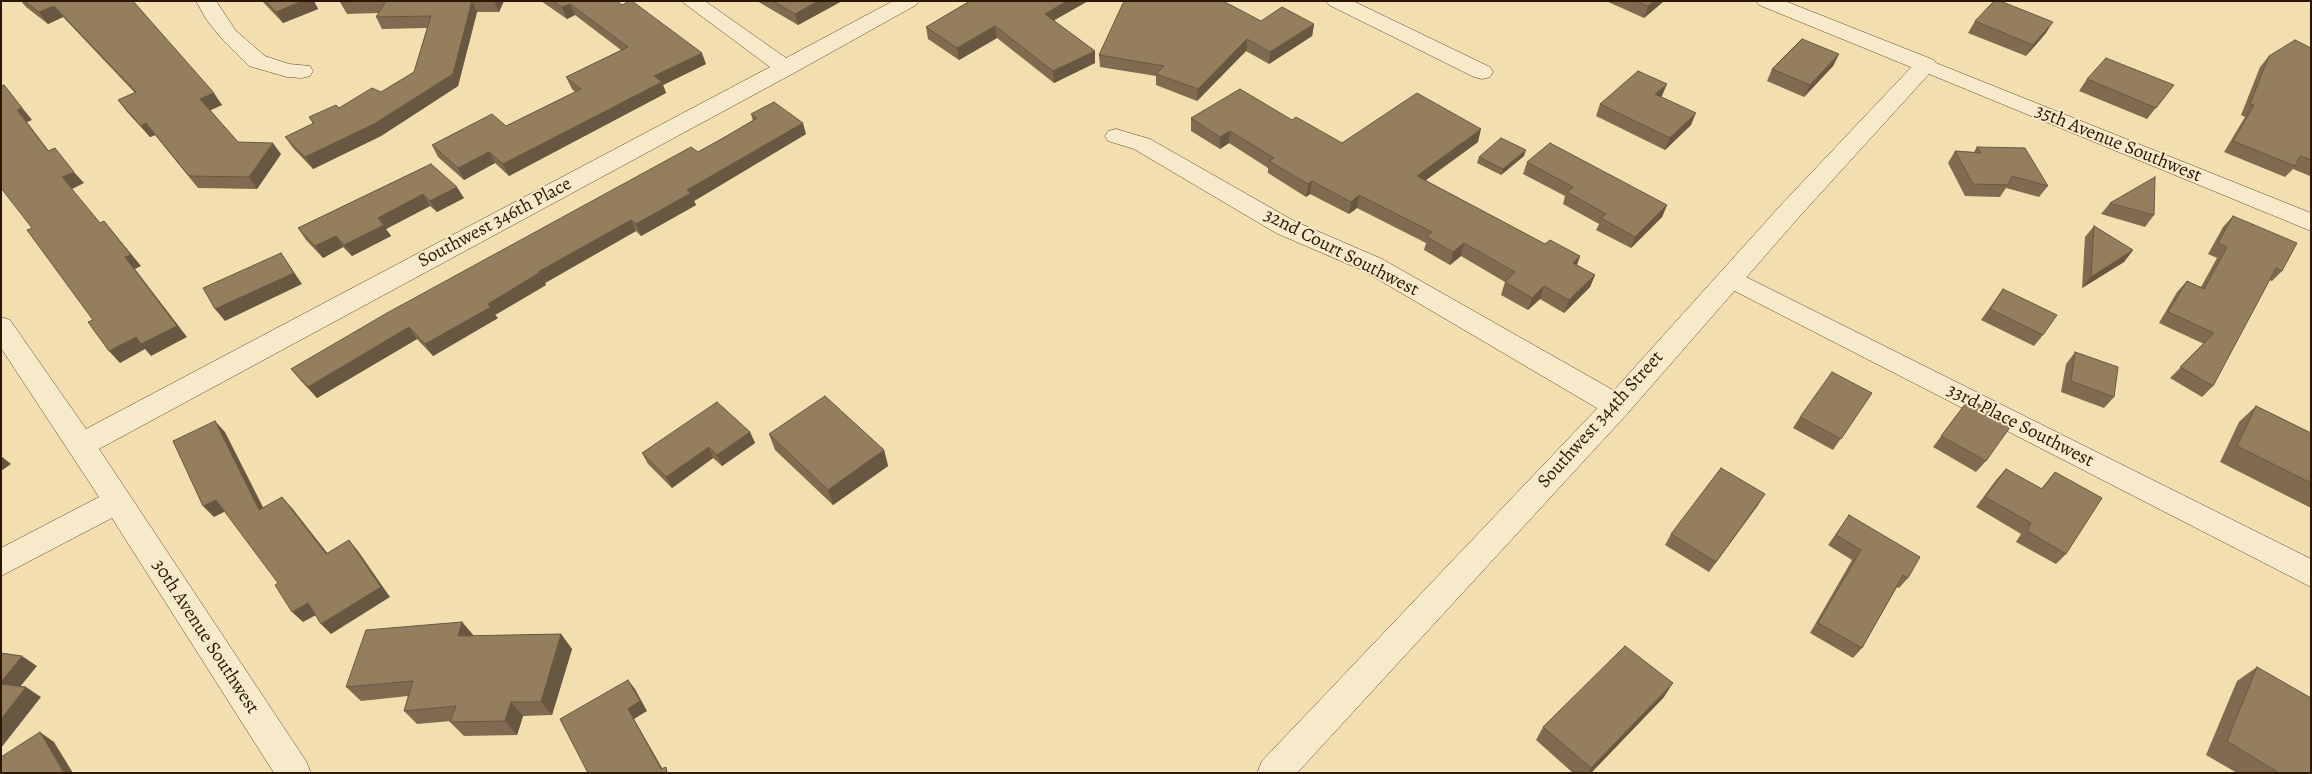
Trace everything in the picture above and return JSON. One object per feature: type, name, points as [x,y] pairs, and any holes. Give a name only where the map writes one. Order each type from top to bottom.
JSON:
[{"type":"street","points":[[206,1],[216,19],[229,35],[257,61],[287,70],[302,71]]},
{"type":"street","points":[[691,1],[786,68]]},
{"type":"street","name":"Southwest 346th Place","points":[[80,445],[909,1]]},
{"type":"street","points":[[1336,1],[1482,72]]},
{"type":"street","name":"35th Avenue Southwest","points":[[1766,1],[2311,223]]},
{"type":"street","name":"Southwest 344th Street","points":[[1274,773],[1617,406],[1730,278],[1926,65]]},
{"type":"street","name":"32nd Court Southwest","points":[[1116,136],[1142,144],[1284,227],[1373,266],[1617,406]]},
{"type":"street","name":"33rd Place Southwest","points":[[1730,278],[2311,574]]},
{"type":"street","name":"30th Avenue Southwest","points":[[1,327],[294,773]]},
{"type":"street","points":[[1,563],[117,501]]},
{"type":"building","points":[[24,1],[133,1],[214,93],[200,99],[238,142],[273,143],[249,177],[189,176],[146,123],[141,126],[118,100],[136,92],[54,6],[39,12]]},
{"type":"building","points":[[266,1],[302,1],[276,12]]},
{"type":"building","points":[[341,1],[381,1],[340,2]]},
{"type":"building","points":[[386,1],[472,1],[453,74],[374,124],[305,157],[285,137],[314,123],[309,117],[336,105],[339,108],[372,88],[381,92],[414,72],[431,16],[376,17]]},
{"type":"building","points":[[553,1],[617,1],[622,5],[632,1],[702,53],[654,76],[662,82],[503,164],[489,152],[458,168],[432,145],[492,114],[506,126],[581,89],[566,77],[628,47],[570,4],[562,7]]},
{"type":"building","points":[[773,1],[818,1],[795,14]]},
{"type":"building","points":[[970,1],[1067,1],[1045,14],[1095,51],[1053,71],[995,26],[957,48],[926,27]]},
{"type":"building","points":[[1124,1],[1223,1],[1261,21],[1282,7],[1314,24],[1270,52],[1247,39],[1198,89],[1156,74],[1164,66],[1099,55]]},
{"type":"building","points":[[1636,1],[1654,1],[1648,6]]},
{"type":"building","points":[[1994,1],[2000,1],[2053,22],[2033,45],[1975,21]]},
{"type":"building","points":[[1802,39],[1839,54],[1810,85],[1772,69]]},
{"type":"building","points":[[2295,40],[2311,48],[2311,160],[2300,156],[2295,166],[2233,141],[2254,105],[2250,104],[2269,56]]},
{"type":"building","points":[[2106,58],[2174,85],[2156,108],[2087,79]]},
{"type":"building","points":[[1638,71],[1667,84],[1655,94],[1696,113],[1670,138],[1600,104]]},
{"type":"building","points":[[4,85],[22,108],[17,110],[48,151],[55,148],[74,172],[62,177],[100,223],[104,221],[131,255],[125,257],[177,326],[141,344],[136,337],[109,351],[88,322],[93,320],[27,230],[32,228],[1,188],[1,86]]},
{"type":"building","points":[[1240,89],[1292,120],[1296,117],[1342,143],[1417,93],[1481,129],[1417,176],[1545,244],[1550,240],[1580,256],[1573,263],[1595,275],[1569,300],[1544,286],[1532,298],[1505,282],[1515,272],[1464,243],[1453,252],[1427,237],[1432,232],[1359,195],[1351,202],[1312,181],[1308,184],[1269,161],[1274,158],[1230,131],[1220,137],[1191,118]]},
{"type":"building","points":[[774,102],[803,123],[687,190],[691,193],[636,224],[631,220],[538,272],[488,304],[491,307],[425,344],[409,327],[308,387],[291,369],[387,313],[691,147],[698,152],[757,118],[751,114]]},
{"type":"building","points":[[1501,138],[1526,150],[1503,169],[1479,157]]},
{"type":"building","points":[[1550,143],[1667,205],[1635,237],[1601,218],[1606,214],[1567,192],[1573,187],[1527,162]]},
{"type":"building","points":[[1977,147],[2025,148],[2048,186],[2012,176],[2008,185],[1973,184],[1955,151],[1981,153]]},
{"type":"building","points":[[431,164],[457,187],[430,201],[423,194],[378,218],[384,225],[344,245],[336,236],[315,246],[298,228]]},
{"type":"building","points":[[2155,177],[2154,215],[2110,203]]},
{"type":"building","points":[[2233,216],[2297,243],[2282,271],[2276,268],[2213,386],[2180,367],[2214,333],[2168,312],[2187,281],[2204,289],[2227,247],[2218,243]]},
{"type":"building","points":[[2094,226],[2133,250],[2091,277]]},
{"type":"building","points":[[281,253],[294,273],[215,309],[203,288]]},
{"type":"building","points":[[2003,289],[2057,315],[2043,335],[1990,309]]},
{"type":"building","points":[[2075,352],[2118,367],[2114,397],[2071,381]]},
{"type":"building","points":[[1832,372],[1872,393],[1841,439],[1800,417]]},
{"type":"building","points":[[825,396],[884,450],[828,490],[769,434]]},
{"type":"building","points":[[1969,399],[2013,423],[1986,461],[1941,436]]},
{"type":"building","points":[[717,402],[750,432],[717,455],[709,447],[666,477],[642,453]]},
{"type":"building","points":[[2256,406],[2311,433],[2311,483],[2237,446]]},
{"type":"building","points":[[215,421],[259,510],[282,497],[326,554],[349,540],[381,587],[321,624],[308,603],[292,612],[275,585],[278,583],[216,500],[203,506],[173,441]]},
{"type":"building","points":[[1721,468],[1765,494],[1716,562],[1671,534]]},
{"type":"building","points":[[2006,469],[2042,489],[2055,472],[2102,498],[2066,554],[2027,531],[2031,523],[1985,497]]},
{"type":"building","points":[[1849,515],[1920,557],[1908,578],[1903,575],[1862,648],[1818,623],[1861,550],[1836,535]]},
{"type":"building","points":[[462,622],[458,636],[561,634],[541,702],[511,702],[505,721],[450,722],[456,706],[404,711],[413,681],[346,687],[366,630]]},
{"type":"building","points":[[1625,646],[1673,683],[1591,768],[1543,727]]},
{"type":"building","points":[[1,653],[22,656],[1,682]]},
{"type":"building","points":[[2257,667],[2311,698],[2311,773],[2279,773],[2227,741]]},
{"type":"building","points":[[628,680],[640,701],[628,709],[661,769],[666,767],[667,773],[588,773],[560,719]]},
{"type":"building","points":[[1,684],[26,687],[1,719]]},
{"type":"building","points":[[40,732],[64,773],[1,773],[1,757]]}]
